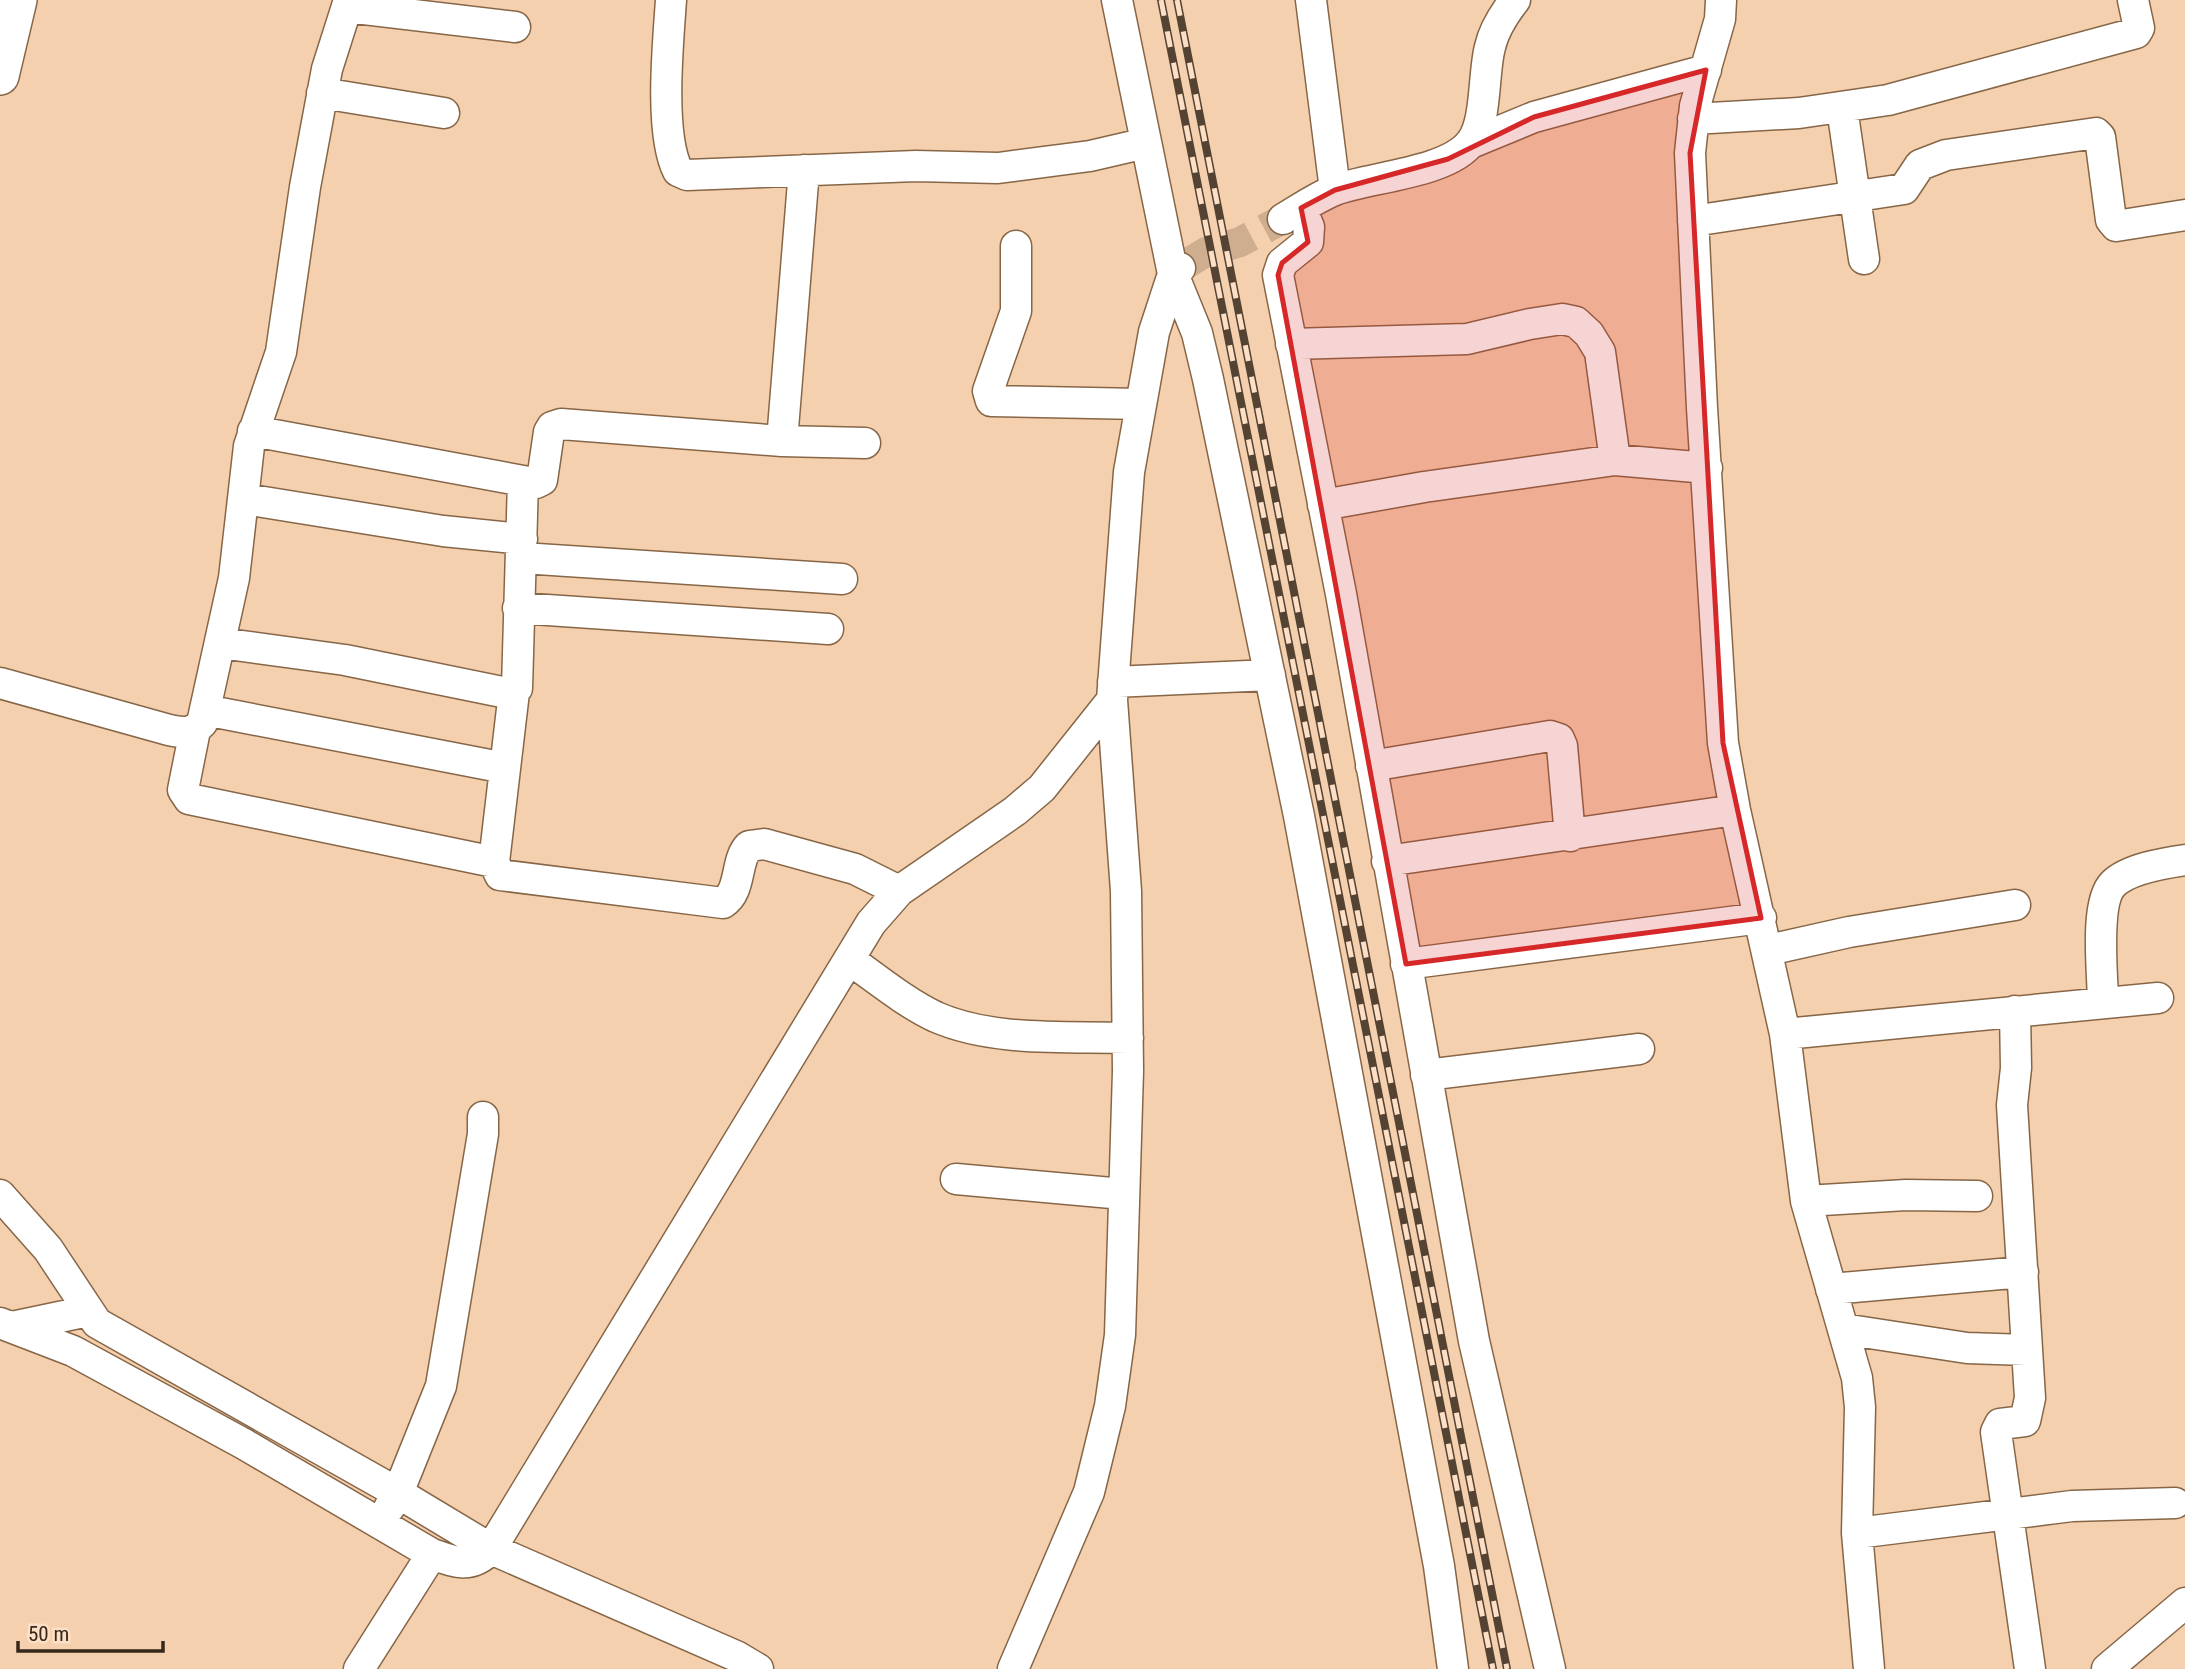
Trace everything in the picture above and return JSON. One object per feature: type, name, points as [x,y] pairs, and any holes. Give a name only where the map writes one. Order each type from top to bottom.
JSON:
[{"type":"main road","points":[[0,76],[18,0]]},
{"type":"street","points":[[671,0],[668,116],[671,155],[678,171],[687,175],[916,166],[998,168],[1090,156],[1146,143]]},
{"type":"street","points":[[1117,0],[1146,143],[1197,333],[1270,675],[1423,1479],[1453,1669]]},
{"type":"street","points":[[1311,0],[1335,190]]},
{"type":"street","points":[[1471,143],[1478,126],[1489,48],[1496,30],[1515,0]]},
{"type":"street","points":[[1721,0],[1720,19],[1693,119],[1690,153],[1723,743],[1735,810],[1785,1034],[1806,1200],[1857,1378],[1857,1533],[1869,1669]]},
{"type":"street","points":[[1693,119],[1842,108],[1953,84],[2128,37],[2139,28],[2133,0]]},
{"type":"street","points":[[494,862],[189,799],[183,790],[234,578],[245,499],[247,456],[281,352],[322,93],[348,4],[515,27]]},
{"type":"street","points":[[1550,1669],[1474,1341],[1371,766],[1278,275],[1282,263],[1308,242],[1309,227],[1292,214],[1335,190],[1437,163],[1471,143],[1546,113],[1706,70]]},
{"type":"street","points":[[322,93],[444,113]]},
{"type":"street","points":[[1842,108],[1864,259]]},
{"type":"street","points":[[1693,221],[1903,189],[1920,165],[1946,155],[2095,133],[2100,137],[2111,220],[2116,226],[2185,215]]},
{"type":"street","points":[[782,441],[804,170]]},
{"type":"street","points":[[1016,246],[1016,311],[988,391],[990,401],[1075,400],[1141,404]]},
{"type":"street","points":[[1013,1669],[1079,1518],[1097,1464],[1120,1335],[1128,1038],[1126,891],[1113,691],[1129,472],[1154,332],[1178,270]]},
{"type":"street","points":[[1291,344],[1467,339],[1562,319],[1576,322],[1589,334],[1600,352],[1615,460]]},
{"type":"street","points":[[253,431],[536,483],[542,480],[549,432],[554,425],[782,441],[865,443]]},
{"type":"street","points":[[1323,505],[1424,487],[1615,460],[1707,468]]},
{"type":"street","points":[[523,481],[517,688],[514,692],[494,862],[496,871],[507,878],[723,902],[729,899],[735,886],[744,851],[749,846],[764,844],[855,869],[899,891]]},
{"type":"street","points":[[245,499],[443,531],[522,548],[842,579]]},
{"type":"street","points":[[519,608],[828,629]]},
{"type":"street","points":[[220,643],[345,660],[475,688],[514,692]]},
{"type":"street","points":[[6,1325],[73,1351],[381,1522],[432,1554],[466,1565],[480,1560],[491,1549],[871,923],[899,891],[1015,811],[1042,788],[1113,691],[1270,675]]},
{"type":"street","points":[[0,683],[184,733],[200,720],[505,768]]},
{"type":"street","points":[[1371,766],[1550,736],[1559,739],[1562,746],[1570,836]]},
{"type":"street","points":[[1387,861],[1735,810]]},
{"type":"street","points":[[2104,1003],[2104,897],[2110,886],[2128,874],[2185,860]]},
{"type":"street","points":[[1768,950],[1849,932],[2015,905]]},
{"type":"street","points":[[1406,964],[1761,918]]},
{"type":"street","points":[[850,960],[933,1016],[954,1024],[1036,1035],[1128,1038]]},
{"type":"street","points":[[1785,1034],[2158,998]]},
{"type":"street","points":[[2015,1011],[2016,1082],[2012,1105],[2030,1398],[2023,1422],[2000,1424],[1996,1430],[2030,1669]]},
{"type":"street","points":[[1426,1075],[1639,1049]]},
{"type":"street","points":[[381,1522],[398,1493],[440,1386],[484,1134],[483,1117]]},
{"type":"street","points":[[956,1179],[1123,1194]]},
{"type":"street","points":[[0,1195],[48,1249],[88,1311],[111,1333],[398,1493],[491,1549],[736,1656],[758,1669]]},
{"type":"street","points":[[1806,1200],[1906,1195],[1977,1196]]},
{"type":"street","points":[[1830,1289],[2023,1272]]},
{"type":"street","points":[[6,1325],[88,1311]]},
{"type":"street","points":[[1843,1328],[1967,1348],[2027,1350]]},
{"type":"street","points":[[1857,1533],[2072,1506],[2175,1503]]},
{"type":"street","points":[[359,1669],[432,1554]]},
{"type":"street","points":[[2107,1669],[2185,1603]]},
{"type":"highlighted area","points":[[1706,70],[1690,153],[1723,743],[1761,918],[1406,964],[1278,275],[1282,263],[1308,242],[1301,208],[1335,190],[1448,159],[1534,117]]},
{"type":"tunnel","points":[[1183,266],[1206,252],[1240,242],[1283,219]]},
{"type":"railway","points":[[1161,0],[1493,1669]]},
{"type":"railway","points":[[1177,0],[1507,1669]]}]
